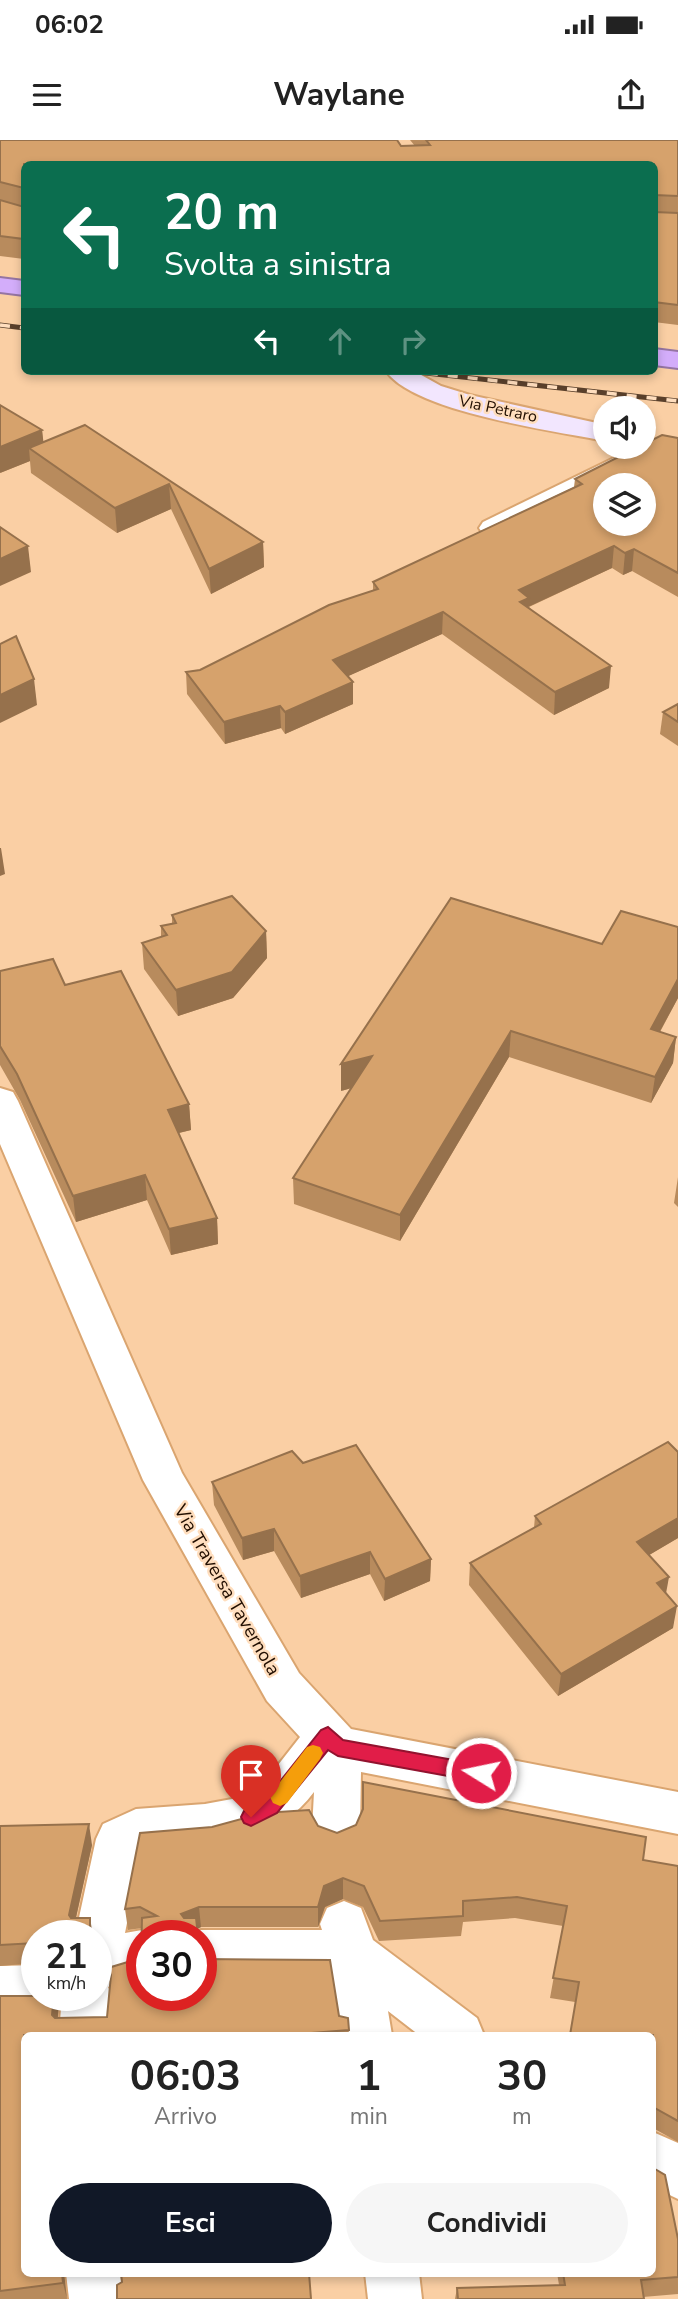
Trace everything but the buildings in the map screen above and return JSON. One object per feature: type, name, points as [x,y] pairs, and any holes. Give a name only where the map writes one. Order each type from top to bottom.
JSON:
[{"type":"highway","points":[[0,285],[21,288]]},
{"type":"highway","points":[[658,358],[678,360]]},
{"type":"street","name":"Via Petraro","points":[[403,375],[418,388],[446,397],[593,430]]},
{"type":"street","points":[[471,539],[627,459]]},
{"type":"street","name":"Via Traversa Tavernola","points":[[0,1101],[164,1480],[283,1687],[333,1742]]},
{"type":"street","points":[[333,1742],[678,1813]]},
{"type":"street","points":[[333,1742],[336,1830]]},
{"type":"street","points":[[103,1920],[120,1839],[136,1831],[251,1817],[270,1807],[333,1742]]},
{"type":"street","points":[[217,1951],[349,1939],[456,2032]]},
{"type":"street","points":[[349,1939],[366,2032]]},
{"type":"street","points":[[0,1990],[21,1989]]},
{"type":"street","points":[[84,2032],[86,2011]]},
{"type":"street","points":[[656,2160],[678,2172]]},
{"type":"street","points":[[93,2277],[96,2299]]},
{"type":"street","points":[[392,2277],[395,2299]]},
{"type":"railway","points":[[0,325],[21,328]]},
{"type":"railway","points":[[444,375],[678,401]]},
{"type":"slow traffic","points":[[280,1797],[313,1753]]},
{"type":"route","points":[[251,1817],[270,1807],[281,1796],[328,1736],[338,1747],[481,1773]]}]
